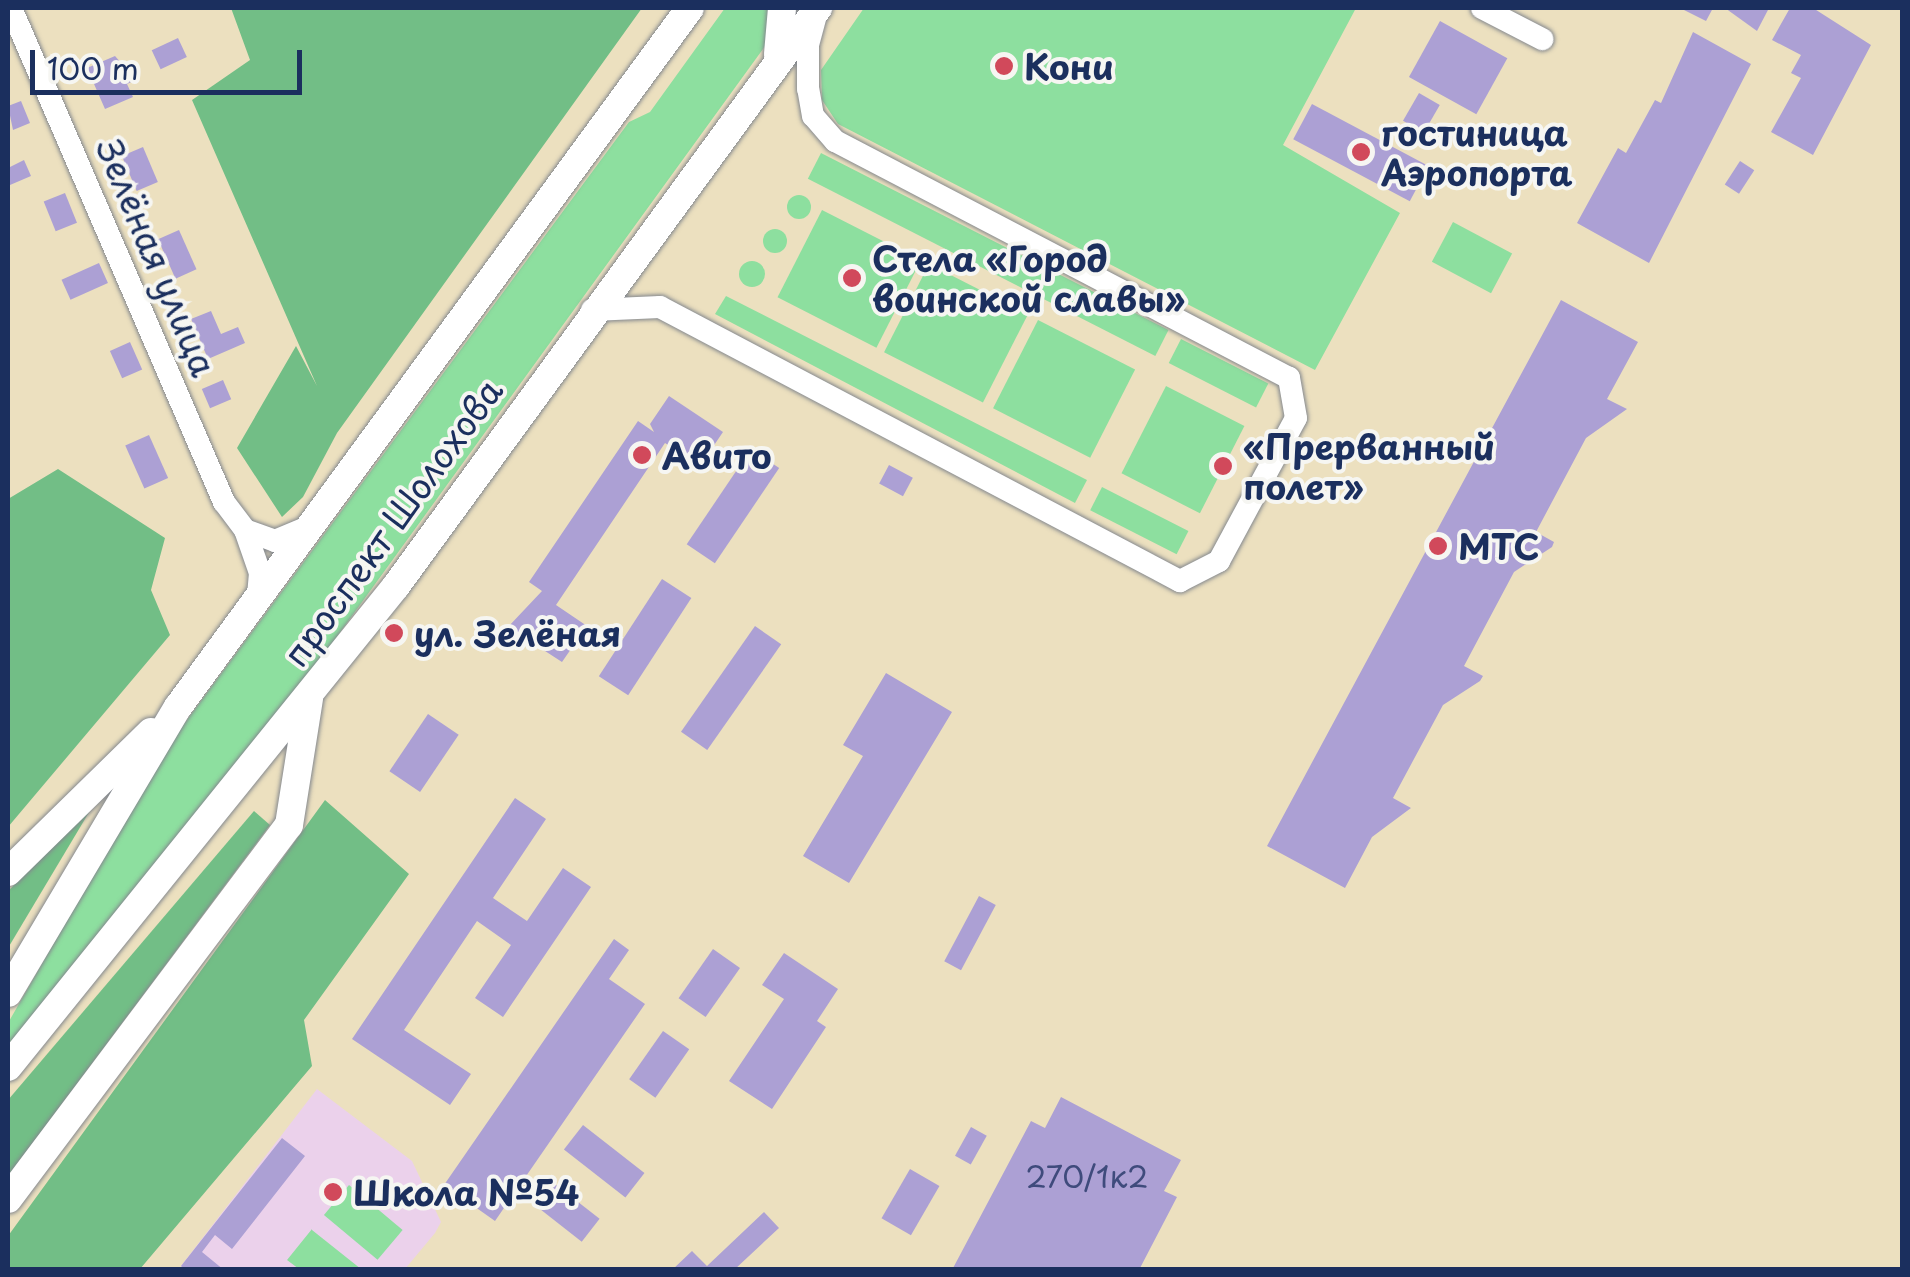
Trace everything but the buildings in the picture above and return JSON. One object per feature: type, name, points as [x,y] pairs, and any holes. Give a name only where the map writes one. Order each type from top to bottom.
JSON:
[{"type":"main road","name":"проспект Шолохова","points":[[8,993],[178,707],[690,8]]},
{"type":"main road","points":[[659,50],[678,40],[704,8]]},
{"type":"main road","points":[[776,66],[782,8]]},
{"type":"main road","name":"проспект Шолохова","points":[[8,1067],[309,697],[818,8]]},
{"type":"main road","points":[[8,1198],[289,825],[309,697]]},
{"type":"main road","points":[[8,872],[178,707]]},
{"type":"street","name":"Зелёная улица","points":[[11,8],[224,502],[245,530],[260,573],[258,597]]},
{"type":"street","points":[[592,310],[660,307],[1180,581],[1219,561],[1296,418],[1290,378],[831,138],[813,116],[808,89],[808,45],[818,8]]},
{"type":"street","points":[[1482,8],[1542,39]]},
{"type":"street","points":[[245,530],[276,541],[311,526]]},
{"type":"shaded area","name":"Школа №54","points":[[317,1089],[412,1161],[441,1222],[435,1233],[405,1269],[185,1270],[181,1266]]},
{"type":"green space","points":[[231,8],[642,8],[337,433],[303,497],[282,517],[237,448],[296,346],[317,386],[192,100],[250,60]]},
{"type":"green space","points":[[725,8],[770,8],[771,36],[763,49],[183,849],[8,1052],[8,1023],[164,751],[629,122],[650,112]]},
{"type":"green space","points":[[864,8],[1356,8],[1283,145],[1400,213],[1315,370],[838,124],[822,100],[821,70]]},
{"type":"green space","points":[[821,153],[1168,330],[1155,356],[808,179]]},
{"type":"green space","points":[[799,195],[811,207],[799,219],[787,207]]},
{"type":"green space","points":[[822,210],[921,260],[876,348],[778,297]]},
{"type":"green space","points":[[1453,222],[1512,253],[1491,293],[1432,262]]},
{"type":"green space","points":[[775,229],[787,241],[775,253],[763,241]]},
{"type":"green space","points":[[752,261],[761,265],[765,274],[761,283],[752,287],[743,283],[739,274],[743,265]]},
{"type":"green space","points":[[929,264],[1028,314],[983,403],[884,352]]},
{"type":"green space","points":[[726,296],[1087,480],[1075,503],[715,314]]},
{"type":"green space","points":[[1038,320],[1135,369],[1090,458],[993,408]]},
{"type":"green space","points":[[1181,339],[1268,383],[1256,408],[1169,363]]},
{"type":"green space","points":[[1166,386],[1244,426],[1200,513],[1122,473]]},
{"type":"green space","points":[[58,469],[165,538],[151,590],[170,635],[8,827],[8,499]]},
{"type":"green space","points":[[1102,487],[1188,531],[1177,554],[1090,510]]},
{"type":"green space","points":[[325,800],[409,874],[304,1020],[312,1066],[140,1269],[8,1269],[8,1236]]},
{"type":"green space","points":[[91,809],[8,948],[8,891]]},
{"type":"green space","points":[[254,811],[270,825],[8,1176],[8,1100]]},
{"type":"green space","points":[[349,1185],[403,1230],[378,1260],[324,1215]]},
{"type":"green space","points":[[312,1229],[361,1269],[299,1269],[287,1260]]},
{"type":"place","name":"Кони","points":[[1004,66]]},
{"type":"place","name":"гостиница Аэропорта","points":[[1361,152]]},
{"type":"place","name":"Стела «Город воинской славы»","points":[[852,278]]},
{"type":"place","name":"Авито","points":[[642,455]]},
{"type":"place","name":"«Пpepвaнный пoлeт»","points":[[1223,466]]},
{"type":"place","name":"МТС","points":[[1438,546]]},
{"type":"place","name":"ул. Зелёная","points":[[394,633]]},
{"type":"place","name":"Школа №54","points":[[333,1192]]}]
